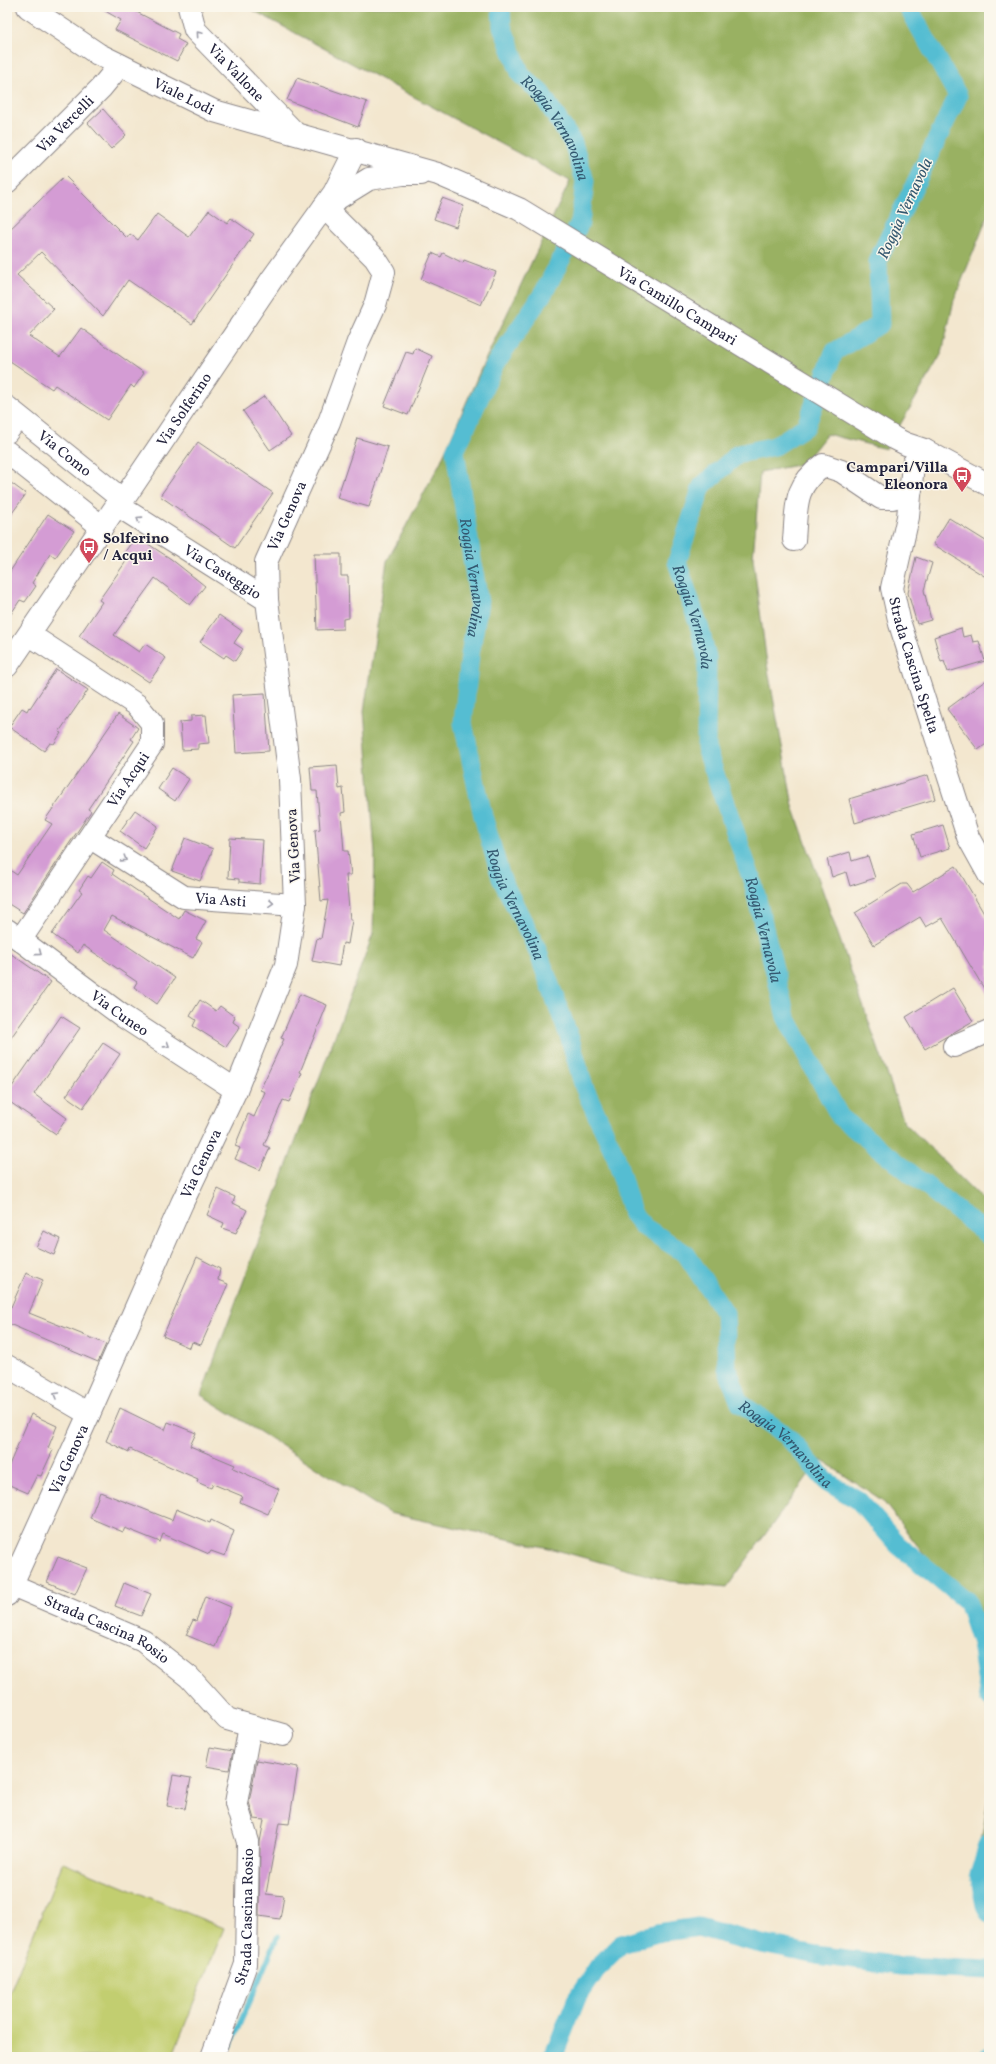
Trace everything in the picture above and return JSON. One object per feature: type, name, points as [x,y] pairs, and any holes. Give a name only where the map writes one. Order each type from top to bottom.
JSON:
[{"type":"street","name":"Viale Lodi","points":[[28,7],[98,54],[214,110],[356,150]]},
{"type":"street","name":"Via Vallone","points":[[189,7],[195,30],[294,132]]},
{"type":"street","name":"Via Vercelli","points":[[7,182],[101,88],[120,65]]},
{"type":"street","name":"Via Camillo Campari","points":[[356,150],[438,174],[519,209],[894,438],[924,450],[989,485]]},
{"type":"street","name":"Via Solferino","points":[[7,666],[30,635],[272,279],[334,193],[356,150]]},
{"type":"street","points":[[324,207],[369,179],[404,174],[438,174]]},
{"type":"street","name":"Via Genova","points":[[9,1590],[89,1414],[182,1203],[236,1090],[286,965],[295,905],[290,779],[267,600],[266,562],[328,422],[358,342],[375,305],[384,272],[375,258],[324,207]]},
{"type":"street","name":"Via Como","points":[[11,419],[120,502]]},
{"type":"street","name":"Strada Cascina Spelta","points":[[924,450],[913,464],[908,517],[892,588],[900,624],[968,837],[989,875]]},
{"type":"street","points":[[7,452],[102,527]]},
{"type":"street","points":[[794,540],[797,500],[801,487],[812,474],[823,465],[842,471],[881,498],[893,498],[911,489]]},
{"type":"street","name":"Via Casteggio","points":[[120,502],[267,600]]},
{"type":"street","name":"Via Acqui","points":[[14,934],[91,838],[152,744],[152,723],[137,705],[30,635]]},
{"type":"street","name":"Via Asti","points":[[91,838],[184,897],[295,905]]},
{"type":"street","name":"Via Cuneo","points":[[14,934],[124,1017],[236,1090]]},
{"type":"street","points":[[954,1046],[989,1031]]},
{"type":"street","points":[[7,1366],[89,1414]]},
{"type":"street","name":"Strada Cascina Rosio","points":[[9,1590],[143,1641],[189,1677],[227,1719],[283,1735]]},
{"type":"street","name":"Strada Cascina Rosio","points":[[212,2057],[246,1964],[248,1842],[236,1803],[250,1726]]},
{"type":"green space","points":[[247,7],[989,7],[989,213],[954,300],[942,353],[886,449],[827,434],[803,464],[760,472],[753,558],[767,664],[793,806],[904,1122],[989,1206],[989,1718],[963,1604],[882,1500],[821,1460],[812,1470],[727,1587],[669,1581],[549,1548],[389,1513],[201,1395],[373,934],[375,853],[364,711],[387,561],[440,463],[480,371],[570,181]]},
{"type":"green space","points":[[989,1792],[989,1879],[979,1855]]},
{"type":"green space","points":[[63,1862],[224,1928],[172,2057],[7,2057],[7,1999]]},
{"type":"building","points":[[98,7],[127,7],[179,34],[177,39],[186,44],[177,61],[115,30],[121,20]]},
{"type":"building","points":[[297,78],[367,102],[358,127],[287,100]]},
{"type":"building","points":[[103,109],[126,135],[111,149],[88,123]]},
{"type":"building","points":[[65,176],[127,238],[130,234],[138,240],[157,214],[189,237],[209,210],[227,223],[231,218],[254,234],[192,324],[128,280],[103,316],[41,252],[17,275],[54,309],[29,336],[60,357],[81,328],[144,373],[134,388],[131,385],[107,420],[55,385],[52,389],[7,359],[7,232]]},
{"type":"building","points":[[442,198],[464,206],[456,227],[434,219]]},
{"type":"building","points":[[432,253],[441,257],[443,253],[463,263],[464,260],[496,272],[481,305],[421,279]]},
{"type":"building","points":[[415,348],[432,356],[408,415],[384,406],[406,352],[413,354]]},
{"type":"building","points":[[265,396],[291,436],[270,450],[243,411]]},
{"type":"building","points":[[357,438],[388,447],[369,507],[337,498]]},
{"type":"building","points":[[198,442],[273,493],[235,548],[160,496]]},
{"type":"building","points":[[7,480],[26,494],[7,520]]},
{"type":"building","points":[[48,514],[74,531],[55,558],[50,554],[32,583],[36,586],[25,602],[20,600],[7,620],[7,576]]},
{"type":"building","points":[[949,518],[989,543],[989,579],[933,544]]},
{"type":"building","points":[[136,536],[171,559],[205,586],[190,605],[155,578],[114,635],[139,652],[145,644],[166,658],[149,682],[79,636],[102,602],[99,600],[127,560],[122,556]]},
{"type":"building","points":[[314,554],[341,554],[341,576],[348,576],[349,618],[343,619],[343,629],[317,630]]},
{"type":"building","points":[[916,557],[932,563],[924,590],[931,620],[917,624],[908,593]]},
{"type":"building","points":[[219,615],[242,631],[234,643],[243,649],[235,661],[226,655],[224,658],[200,642]]},
{"type":"building","points":[[961,628],[963,637],[971,635],[973,642],[979,641],[985,661],[948,672],[944,661],[941,662],[934,637]]},
{"type":"building","points":[[56,669],[88,690],[59,732],[61,733],[54,744],[50,743],[44,751],[9,727],[22,708],[27,711],[29,707],[30,708]]},
{"type":"building","points":[[989,678],[989,742],[978,750],[947,709]]},
{"type":"building","points":[[265,693],[269,751],[236,753],[232,695]]},
{"type":"building","points":[[118,714],[138,728],[131,739],[134,741],[88,809],[91,811],[23,913],[7,903],[7,868],[17,875],[52,824],[45,820]]},
{"type":"building","points":[[206,715],[209,743],[198,744],[198,749],[182,750],[180,722],[191,721],[191,716]]},
{"type":"building","points":[[337,765],[339,789],[343,788],[345,812],[341,813],[344,851],[348,851],[351,875],[346,875],[350,920],[352,920],[348,944],[343,943],[339,966],[312,961],[317,938],[321,939],[328,900],[321,901],[315,830],[320,829],[317,791],[312,791],[310,767]]},
{"type":"building","points":[[172,768],[189,779],[175,801],[158,789]]},
{"type":"building","points":[[928,775],[935,799],[855,823],[849,799]]},
{"type":"building","points":[[135,810],[158,826],[144,848],[120,831]]},
{"type":"building","points":[[943,825],[950,848],[920,857],[913,834]]},
{"type":"building","points":[[185,838],[213,849],[200,881],[172,871]]},
{"type":"building","points":[[230,838],[263,840],[260,884],[239,882],[239,879],[228,878]]},
{"type":"building","points":[[850,852],[852,861],[868,856],[875,878],[850,886],[846,872],[832,877],[827,859]]},
{"type":"building","points":[[102,862],[114,870],[112,874],[179,919],[184,910],[206,921],[196,939],[202,942],[193,958],[112,916],[104,930],[175,978],[157,1004],[134,987],[137,982],[83,945],[78,953],[52,934],[82,892],[79,890],[88,876],[91,878]]},
{"type":"building","points":[[956,866],[989,922],[989,997],[942,918],[926,927],[920,917],[874,945],[855,913],[902,884],[907,884],[913,892]]},
{"type":"building","points":[[7,951],[51,982],[7,1043]]},
{"type":"building","points":[[953,988],[973,1021],[925,1049],[906,1017]]},
{"type":"building","points":[[300,994],[327,1005],[300,1072],[302,1073],[289,1102],[283,1100],[264,1145],[270,1148],[260,1170],[235,1159],[240,1148],[235,1146],[248,1114],[254,1117],[265,1092],[260,1090],[284,1039],[281,1038]]},
{"type":"building","points":[[200,1000],[216,1011],[220,1006],[235,1017],[233,1022],[240,1027],[226,1047],[193,1026],[196,1020],[190,1016]]},
{"type":"building","points":[[61,1016],[80,1028],[34,1094],[67,1118],[56,1134],[7,1100],[7,1094]]},
{"type":"building","points":[[103,1043],[120,1054],[83,1108],[66,1096]]},
{"type":"building","points":[[218,1189],[235,1197],[233,1203],[247,1210],[236,1233],[222,1228],[224,1223],[207,1215]]},
{"type":"building","points":[[44,1231],[60,1239],[54,1255],[36,1247]]},
{"type":"building","points":[[197,1257],[220,1269],[218,1280],[228,1284],[201,1345],[192,1342],[190,1348],[163,1336]]},
{"type":"building","points":[[26,1273],[43,1280],[29,1313],[106,1344],[98,1362],[7,1323],[7,1306],[11,1307]]},
{"type":"building","points":[[120,1408],[165,1430],[168,1422],[196,1433],[190,1446],[235,1465],[233,1468],[279,1489],[268,1514],[240,1502],[242,1496],[213,1484],[211,1488],[197,1482],[198,1479],[130,1449],[129,1452],[106,1441]]},
{"type":"building","points":[[31,1414],[57,1426],[48,1448],[53,1450],[41,1476],[37,1475],[28,1493],[7,1484],[7,1470]]},
{"type":"building","points":[[100,1492],[172,1520],[176,1509],[210,1523],[211,1520],[234,1531],[225,1556],[211,1551],[209,1554],[163,1534],[160,1542],[125,1528],[123,1532],[90,1518]]},
{"type":"building","points":[[58,1557],[87,1568],[75,1594],[47,1582]]},
{"type":"building","points":[[124,1583],[151,1594],[141,1616],[115,1606]]},
{"type":"building","points":[[205,1596],[231,1607],[215,1647],[186,1635],[193,1620],[196,1621]]},
{"type":"building","points":[[210,1747],[233,1751],[229,1770],[206,1766]]},
{"type":"building","points":[[257,1760],[298,1767],[289,1824],[279,1823],[266,1894],[284,1896],[280,1919],[259,1916],[260,1842],[264,1820],[254,1819],[249,1802]]},
{"type":"building","points":[[173,1775],[191,1778],[185,1809],[167,1806]]},
{"type":"waterway","name":"Roggia Vernavolina","points":[[501,7],[502,26],[521,75],[541,93],[573,143],[585,181],[580,223],[544,292],[495,364],[455,451],[479,603],[470,655],[463,723],[483,816],[501,878],[536,947],[570,1039],[584,1087],[616,1157],[632,1213],[644,1227],[686,1254],[725,1313],[727,1368],[740,1403],[787,1436],[826,1481],[858,1500],[898,1545],[967,1601],[981,1643],[989,1697]]},
{"type":"waterway","name":"Roggia Vernavola","points":[[908,7],[958,96],[878,260],[880,324],[834,352],[806,426],[775,446],[738,454],[702,486],[677,562],[700,629],[707,658],[706,748],[753,883],[786,1017],[840,1117],[989,1236]]},
{"type":"waterway","name":"Roggia Vernavolina","points":[[989,1843],[979,1874],[985,1905],[989,1913]]},
{"type":"waterway","points":[[553,2057],[576,2000],[598,1967],[621,1944],[657,1933],[698,1927],[757,1943],[816,1955],[901,1966],[989,1970]]},
{"type":"waterway","points":[[225,2057],[278,1936]]},
{"type":"place","name":"Campari/Villa Eleonora","points":[[962,493]]},
{"type":"place","name":"Solferino / Acqui","points":[[89,564]]}]
